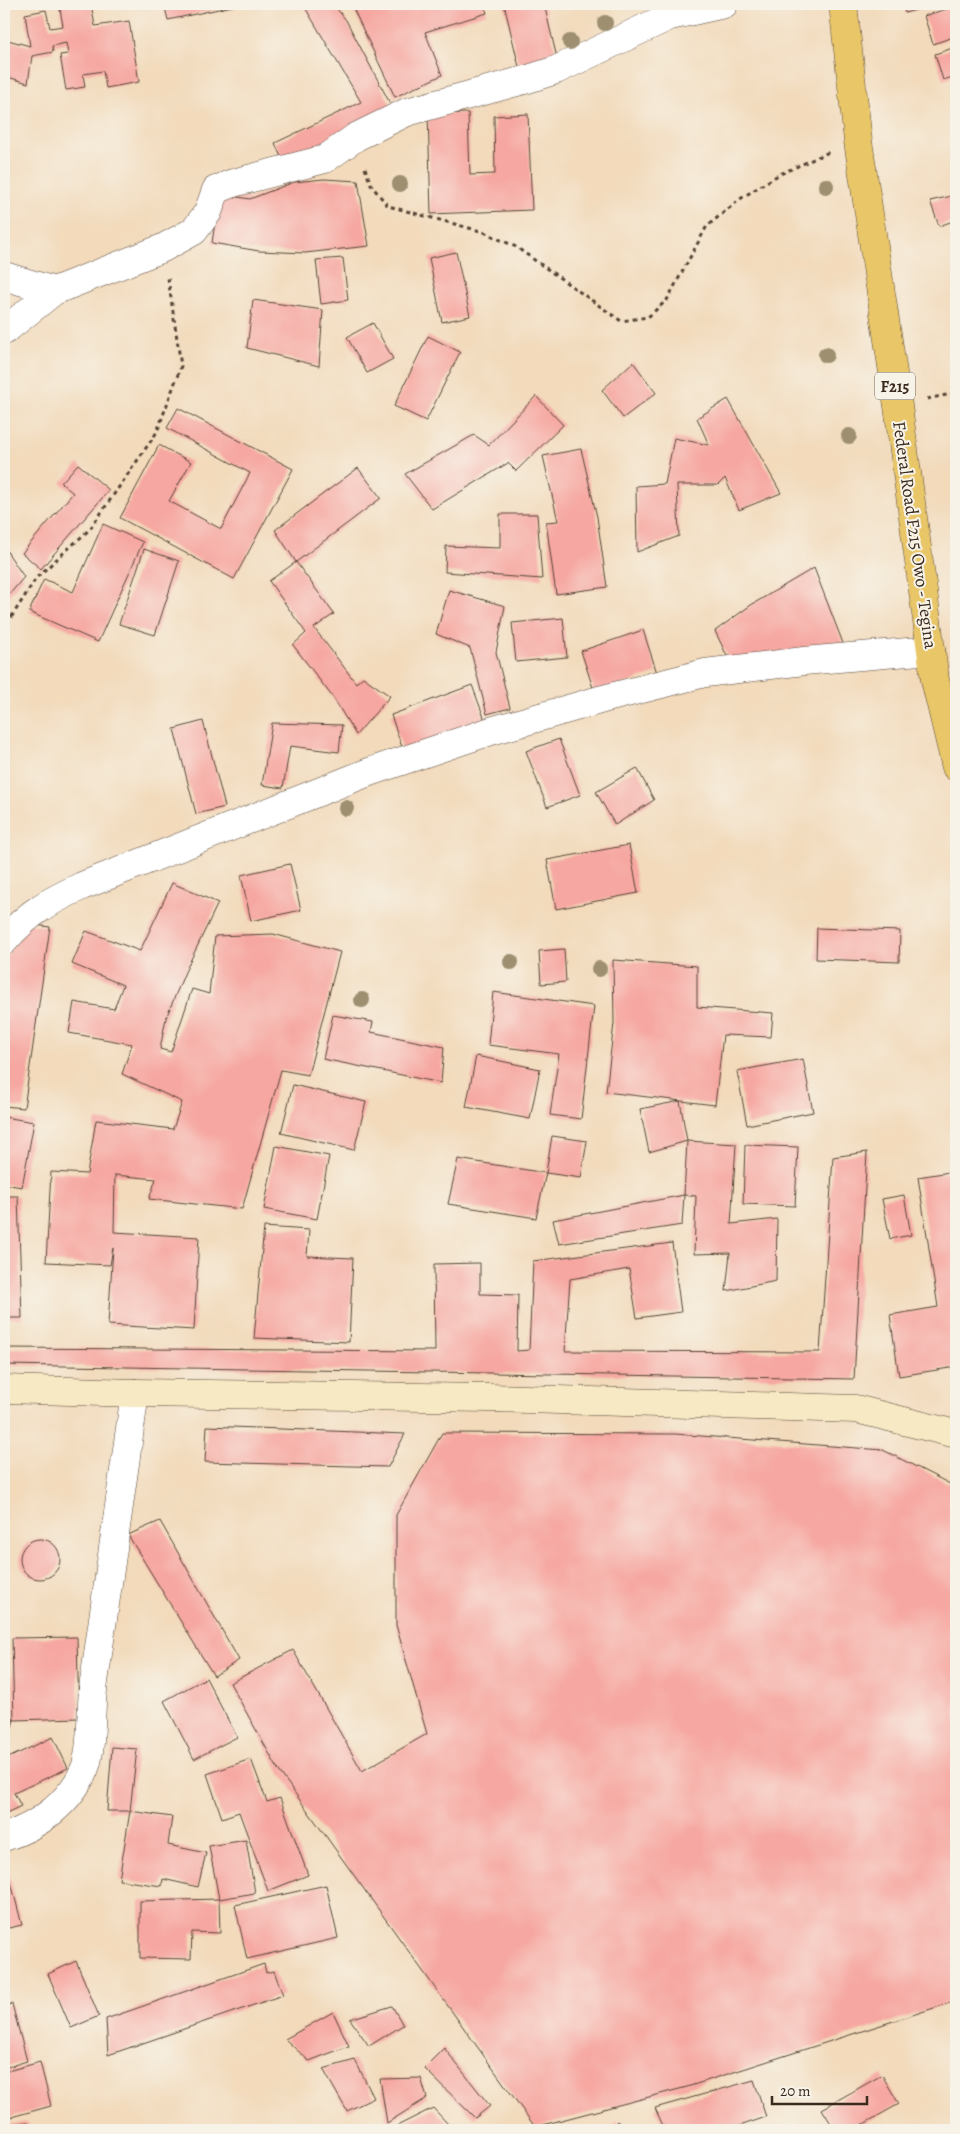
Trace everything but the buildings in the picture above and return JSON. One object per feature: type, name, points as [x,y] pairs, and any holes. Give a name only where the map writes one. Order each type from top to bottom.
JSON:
[{"type":"main road","name":"Federal Road F215 Owo - Tegina","points":[[843,4],[858,141],[898,406],[931,650],[949,705],[956,767]]},
{"type":"main road","points":[[4,1389],[135,1393],[490,1398],[856,1409],[956,1434]]},
{"type":"street","points":[[4,331],[54,291],[163,248],[194,231],[208,212],[216,190],[233,183],[325,159],[356,137],[407,112],[556,70],[670,16],[724,4]]},
{"type":"street","points":[[4,276],[54,291]]},
{"type":"street","points":[[4,941],[21,922],[43,904],[82,886],[369,772],[491,731],[602,699],[705,673],[804,661],[931,650]]},
{"type":"street","points":[[4,1836],[35,1824],[56,1809],[74,1786],[85,1767],[93,1686],[135,1393]]},
{"type":"path","points":[[356,137],[371,185],[388,206],[484,232],[516,248],[621,321],[648,317],[667,300],[707,226],[743,196],[778,175],[858,141]]},
{"type":"path","points":[[7,624],[37,577],[90,530],[157,432],[181,366],[163,248]]}]
